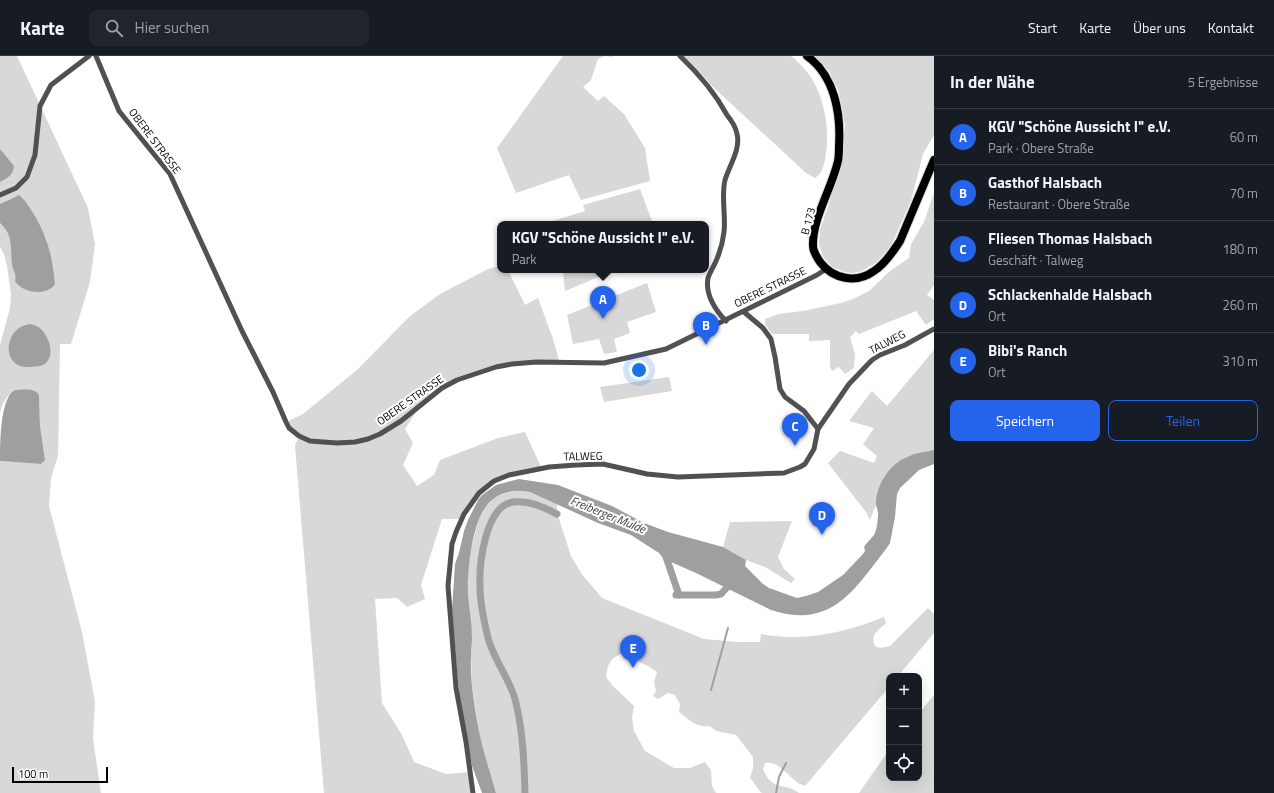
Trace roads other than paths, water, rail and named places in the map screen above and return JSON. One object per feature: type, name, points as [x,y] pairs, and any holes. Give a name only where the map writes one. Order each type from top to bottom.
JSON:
[{"type":"main road","name":"B 173","points":[[807,56],[824,75],[836,98],[841,127],[838,160],[815,228],[813,246],[815,255],[826,269],[837,276],[848,278],[866,275],[875,271],[892,254],[900,241],[933,163]]},
{"type":"street","points":[[0,195],[16,188],[27,177],[35,155],[40,106],[51,86],[89,56]]},
{"type":"street","name":"OBERE STRASSE","points":[[96,56],[119,111],[170,174],[242,331],[273,392],[286,422],[294,432],[302,438],[321,443],[355,442],[368,439],[380,434],[401,421],[442,388],[475,373],[512,364],[536,362],[604,363],[666,349],[744,312],[826,269]]},
{"type":"street","points":[[680,56],[700,75],[721,104],[737,132],[737,148],[724,183],[724,232],[717,260],[708,277],[708,289],[712,303],[726,320]]},
{"type":"street","points":[[744,312],[763,328],[771,340],[776,357],[780,389],[785,396],[804,411],[818,429]]},
{"type":"street","name":"TALWEG","points":[[473,793],[466,742],[456,688],[448,586],[452,544],[456,532],[464,514],[479,493],[494,481],[509,475],[549,467],[576,465],[603,464],[647,474],[678,477],[784,473],[805,464],[814,449],[818,429],[849,384],[872,360],[880,355],[905,345],[934,329]]},
{"type":"water","points":[[0,149],[14,166],[13,172],[10,176],[0,182]]},
{"type":"water","points":[[19,195],[27,203],[46,238],[53,265],[55,284],[46,291],[28,291],[18,285],[15,281],[16,277],[12,265],[8,233],[0,223],[0,204]]},
{"type":"water","points":[[30,324],[39,327],[44,332],[50,346],[50,355],[46,363],[31,367],[21,366],[14,362],[10,356],[9,348],[10,340],[14,332],[21,327]]},
{"type":"water","points":[[15,390],[32,390],[37,392],[39,395],[40,426],[45,460],[41,464],[0,461],[1,433],[4,411],[10,394]]},
{"type":"water","name":"Freiberger Mulde","points":[[934,450],[934,464],[919,470],[900,488],[897,494],[895,517],[890,543],[886,549],[851,592],[839,602],[825,610],[810,615],[792,615],[771,610],[664,559],[659,553],[631,535],[598,523],[530,492],[511,491],[499,495],[489,503],[480,516],[471,549],[468,584],[472,632],[471,665],[474,700],[482,743],[496,793],[482,793],[472,766],[459,695],[452,610],[455,564],[468,520],[482,495],[496,485],[519,479],[558,485],[612,506],[644,523],[668,532],[723,547],[746,560],[745,566],[763,584],[769,588],[797,598],[818,592],[843,575],[863,554],[865,551],[864,547],[874,535],[876,530],[878,512],[876,504],[878,490],[889,470],[900,460]]},
{"type":"waterway","points":[[525,793],[523,746],[518,711],[512,691],[488,638],[480,593],[481,565],[490,525],[496,514],[504,506],[513,502],[525,502],[557,514]]},
{"type":"waterway","points":[[664,551],[679,595]]},
{"type":"waterway","points":[[676,595],[721,594],[733,581]]},
{"type":"waterway","points":[[711,690],[728,628]]},
{"type":"waterway","points":[[776,793],[779,777],[786,763]]},
{"type":"place","name":"KGV \"Schöne Aussicht I\" e.V.","points":[[603,319]]},
{"type":"place","name":"Gasthof Halsbach","points":[[706,345]]},
{"type":"place","name":"Fliesen Thomas Halsbach","points":[[795,446]]},
{"type":"place","name":"Schlackenhalde Halsbach","points":[[822,535]]},
{"type":"place","name":"Bibi's Ranch","points":[[633,668]]}]
